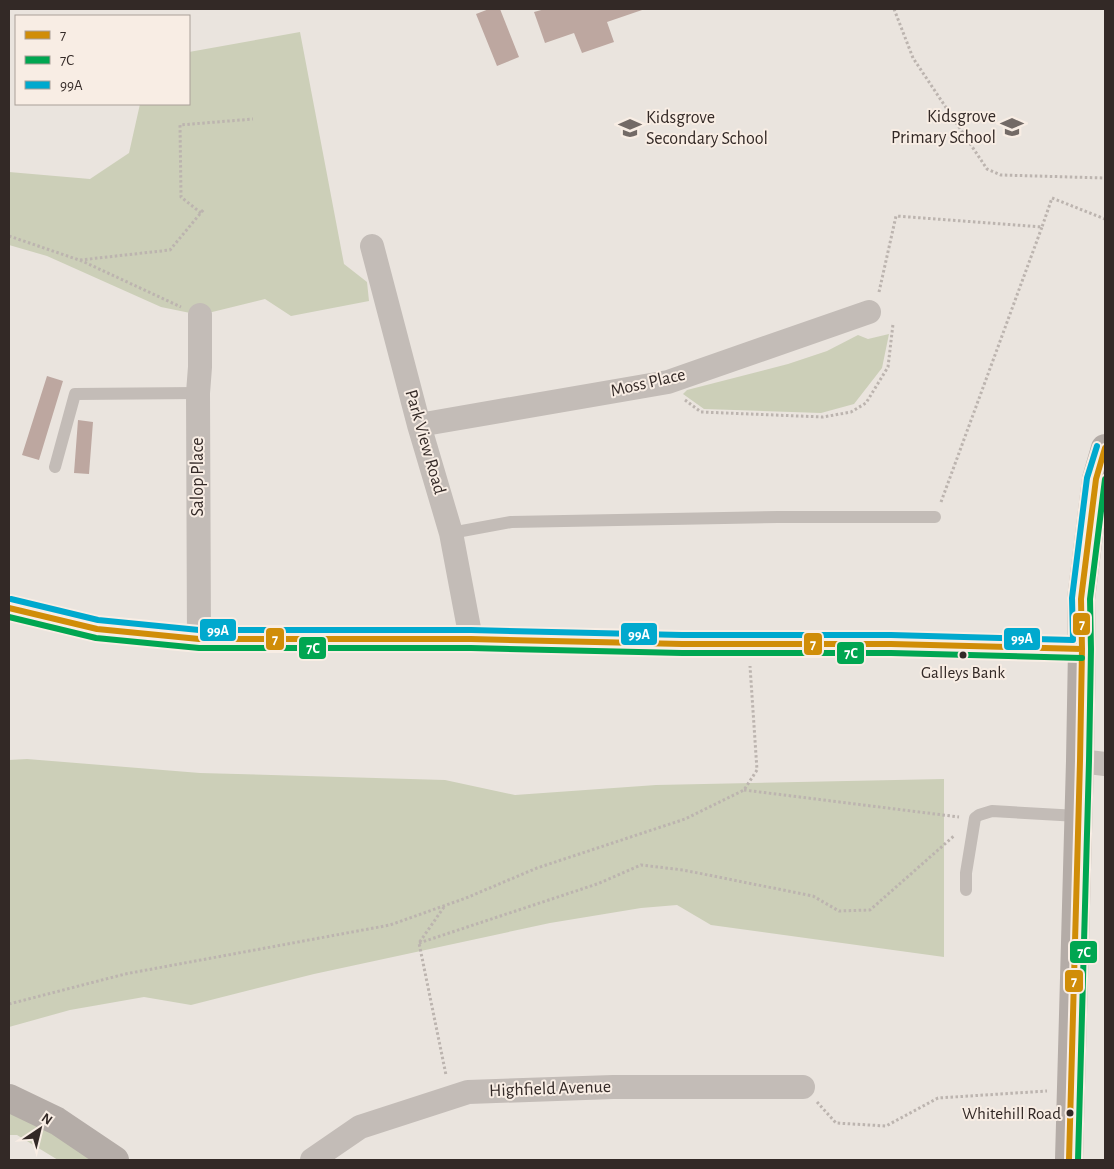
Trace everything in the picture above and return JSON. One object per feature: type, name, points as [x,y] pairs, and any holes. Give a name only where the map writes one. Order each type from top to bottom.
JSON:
[{"type":"street","name":"Park View Road","points":[[372,246],[419,425],[451,533],[471,639]]},
{"type":"street","name":"Moss Place","points":[[419,425],[668,382],[874,302]]},
{"type":"street","name":"Salop Place","points":[[199,639],[198,393],[200,315]]},
{"type":"street","points":[[1069,1160],[1078,816],[1093,762],[1082,649],[1081,599],[1096,479],[1105,448]]},
{"type":"street","points":[[9,608],[97,629],[199,639],[471,639],[749,644],[891,644],[1082,649]]},
{"type":"street","name":"Highfield Avenue","points":[[312,1160],[360,1126],[468,1092],[613,1087],[803,1087]]},
{"type":"street","points":[[9,1098],[57,1121],[115,1160]]},
{"type":"lane","points":[[55,467],[75,394],[198,393]]},
{"type":"lane","points":[[451,533],[511,522],[778,517],[935,517]]},
{"type":"lane","points":[[966,890],[966,873],[975,818],[979,814],[992,812],[1078,816]]},
{"type":"path","points":[[894,9],[913,58],[987,169],[1002,176],[1105,178]]},
{"type":"path","points":[[201,213],[181,198],[180,125],[253,119]]},
{"type":"path","points":[[935,517],[1052,198],[1105,218]]},
{"type":"path","points":[[78,260],[170,250],[204,209]]},
{"type":"path","points":[[874,302],[896,216],[1042,227]]},
{"type":"path","points":[[9,236],[78,260],[200,315]]},
{"type":"path","points":[[668,382],[679,396],[701,412],[824,417],[851,412],[866,403],[888,367],[893,324]]},
{"type":"path","points":[[9,1004],[125,974],[390,925],[444,906],[538,868],[685,819],[744,790],[757,770],[749,644]]},
{"type":"path","points":[[744,790],[975,818]]},
{"type":"path","points":[[419,943],[597,884],[641,865],[683,870],[813,896],[839,911],[870,910],[975,818]]},
{"type":"path","points":[[444,906],[419,943],[450,1098]]},
{"type":"path","points":[[803,1087],[836,1123],[886,1126],[938,1098],[1071,1089]]},
{"type":"green space","points":[[300,32],[344,264],[367,282],[369,301],[291,316],[265,299],[200,315],[161,307],[47,256],[9,245],[9,172],[90,179],[129,153],[140,105],[190,105],[190,52]]},
{"type":"green space","points":[[889,334],[882,368],[854,404],[821,413],[704,409],[683,394],[687,390],[788,364],[827,351],[858,335],[868,339]]},
{"type":"green space","points":[[27,759],[200,773],[445,780],[515,795],[656,785],[944,779],[944,957],[711,925],[677,905],[641,908],[550,923],[314,974],[191,1005],[144,997],[70,1010],[9,1027],[9,760]]},
{"type":"green space","points":[[9,1111],[20,1114],[96,1160],[58,1160],[17,1135],[9,1135]]},
{"type":"building","points":[[489,9],[500,9],[519,57],[497,66],[476,14]]},
{"type":"building","points":[[545,9],[645,9],[607,22],[614,42],[582,53],[574,33],[545,43],[534,12]]},
{"type":"building","points":[[47,376],[63,381],[39,460],[22,455]]},
{"type":"building","points":[[78,420],[93,422],[89,474],[74,473]]},
{"type":"transit line","name":"99A","points":[[11,599],[98,620],[199,630],[471,630],[682,635],[891,635],[1073,640],[1072,598],[1087,478],[1097,446]]},
{"type":"transit line","name":"7","points":[[1069,1160],[1080,761],[1081,599],[1096,479],[1105,448]]},
{"type":"transit line","name":"7C","points":[[1078,1160],[1089,761],[1090,599],[1105,479]]},
{"type":"transit line","name":"7","points":[[9,608],[97,629],[199,639],[471,639],[682,644],[891,644],[1082,649]]},
{"type":"transit line","name":"7C","points":[[9,617],[96,638],[199,648],[471,648],[682,653],[891,653],[1082,658]]},
{"type":"place","name":"Kidsgrove Primary School","points":[[1012,127]]},
{"type":"place","name":"Kidsgrove Secondary School","points":[[630,128]]},
{"type":"place","name":"Galleys Bank","points":[[963,655]]},
{"type":"place","name":"Whitehill Road","points":[[1070,1113]]}]
